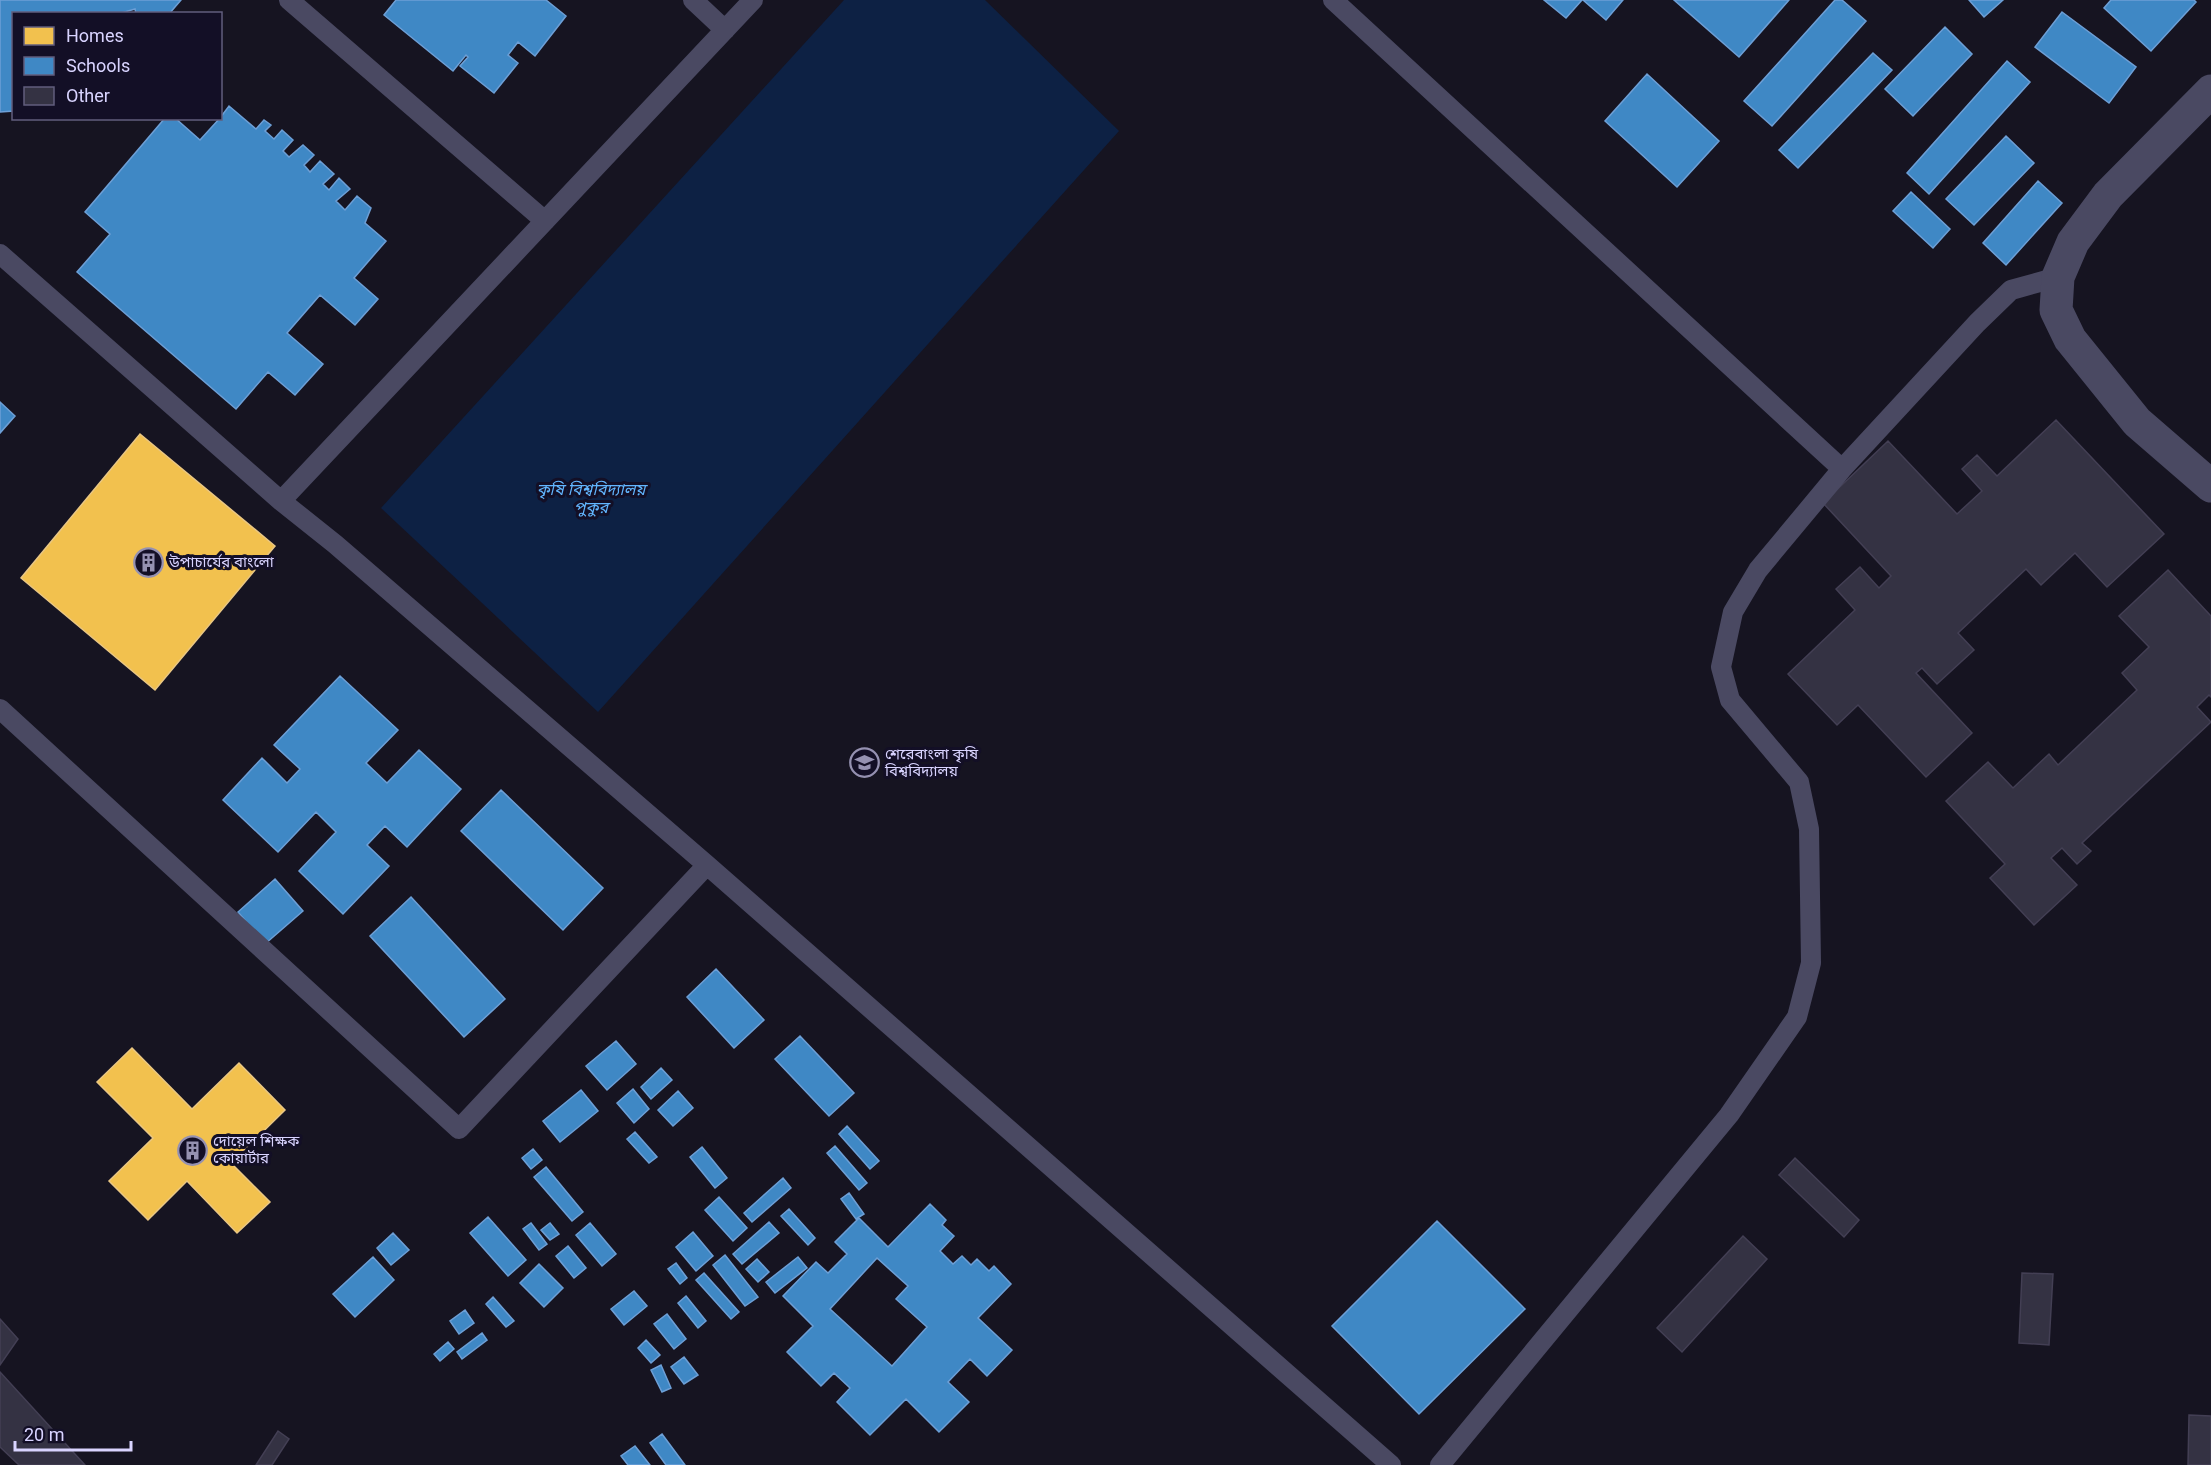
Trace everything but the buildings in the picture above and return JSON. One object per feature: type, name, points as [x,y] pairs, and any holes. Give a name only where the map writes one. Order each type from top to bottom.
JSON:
[{"type":"street","points":[[2211,91],[2108,195],[2073,242],[2058,277],[2056,310],[2070,339],[2137,422],[2211,486]]},
{"type":"lane","points":[[289,0],[546,221]]},
{"type":"lane","points":[[693,0],[725,30]]},
{"type":"lane","points":[[281,501],[753,0]]},
{"type":"lane","points":[[1333,0],[1842,469]]},
{"type":"lane","points":[[0,254],[281,501],[344,552],[707,865],[1391,1465]]},
{"type":"lane","points":[[1440,1465],[1729,1115],[1797,1017],[1811,963],[1809,829],[1799,782],[1730,700],[1721,666],[1733,612],[1758,570],[1842,469],[1977,323],[2011,290],[2058,277]]},
{"type":"lane","points":[[0,709],[459,1129],[707,865]]},
{"type":"water","name":"কৃষি বিশ্ববিদ্যালয় পুকুর","points":[[844,0],[985,0],[1119,131],[598,712],[381,508]]},
{"type":"place","name":"উপাচার্যের বাংলো","points":[[148,562]]},
{"type":"place","name":"শেরেবাংলা কৃষি বিশ্ববিদ্যালয়","points":[[864,763]]},
{"type":"place","name":"দোয়েল শিক্ষক কোয়ার্টার","points":[[192,1150]]}]
